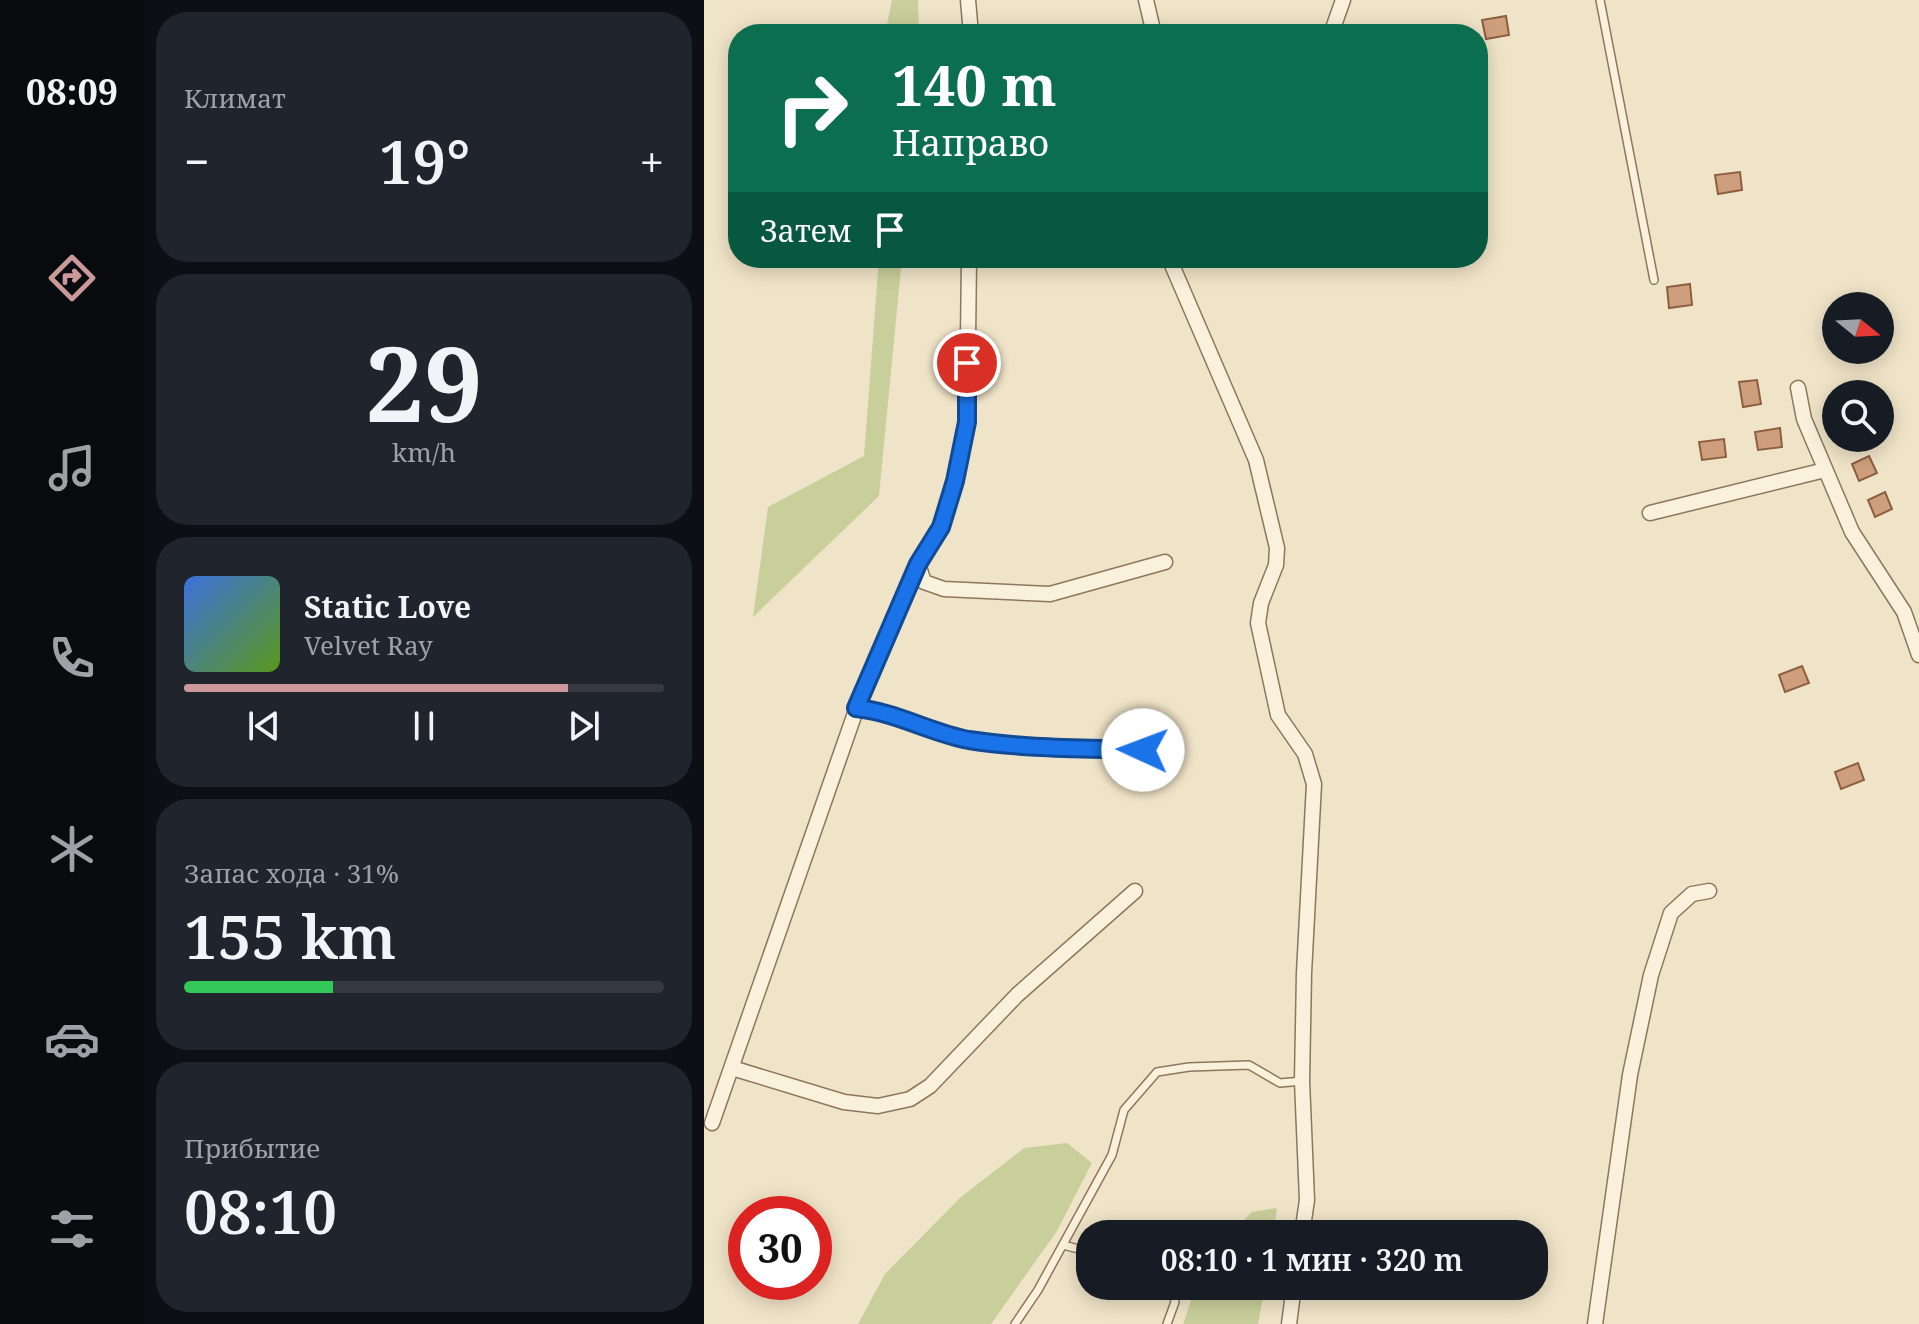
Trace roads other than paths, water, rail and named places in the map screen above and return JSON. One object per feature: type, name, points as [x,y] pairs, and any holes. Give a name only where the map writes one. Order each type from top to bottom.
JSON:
[{"type":"street","points":[[968,0],[970,24]]},
{"type":"street","points":[[1146,0],[1152,24]]},
{"type":"street","points":[[1335,24],[1343,0]]},
{"type":"street","points":[[712,1123],[856,708],[918,564],[941,527],[955,481],[967,422],[969,268]]},
{"type":"street","points":[[1173,268],[1242,421],[1256,460],[1277,548],[1274,573],[1261,603],[1258,623],[1278,715],[1305,754],[1314,784],[1302,1081],[1307,1200],[1304,1220]]},
{"type":"street","points":[[1798,388],[1804,419],[1852,532],[1904,612],[1919,655]]},
{"type":"street","points":[[1650,513],[1825,470]]},
{"type":"street","points":[[918,564],[924,582],[944,589],[1050,594],[1165,562]]},
{"type":"street","points":[[856,708],[880,711],[966,739],[1021,746],[1143,750]]},
{"type":"street","points":[[732,1068],[844,1102],[878,1106],[910,1099],[930,1086],[1017,995],[1135,891]]},
{"type":"street","points":[[1595,1324],[1630,1075],[1651,975],[1671,913],[1692,894],[1709,891]]},
{"type":"street","points":[[1289,1324],[1292,1300]]},
{"type":"lane","points":[[1600,0],[1654,280]]},
{"type":"lane","points":[[1015,1324],[1112,1155],[1124,1110],[1157,1072],[1189,1067],[1249,1065],[1280,1083],[1302,1081]]},
{"type":"lane","points":[[1063,1245],[1076,1248]]},
{"type":"lane","points":[[1167,1324],[1175,1300]]}]
